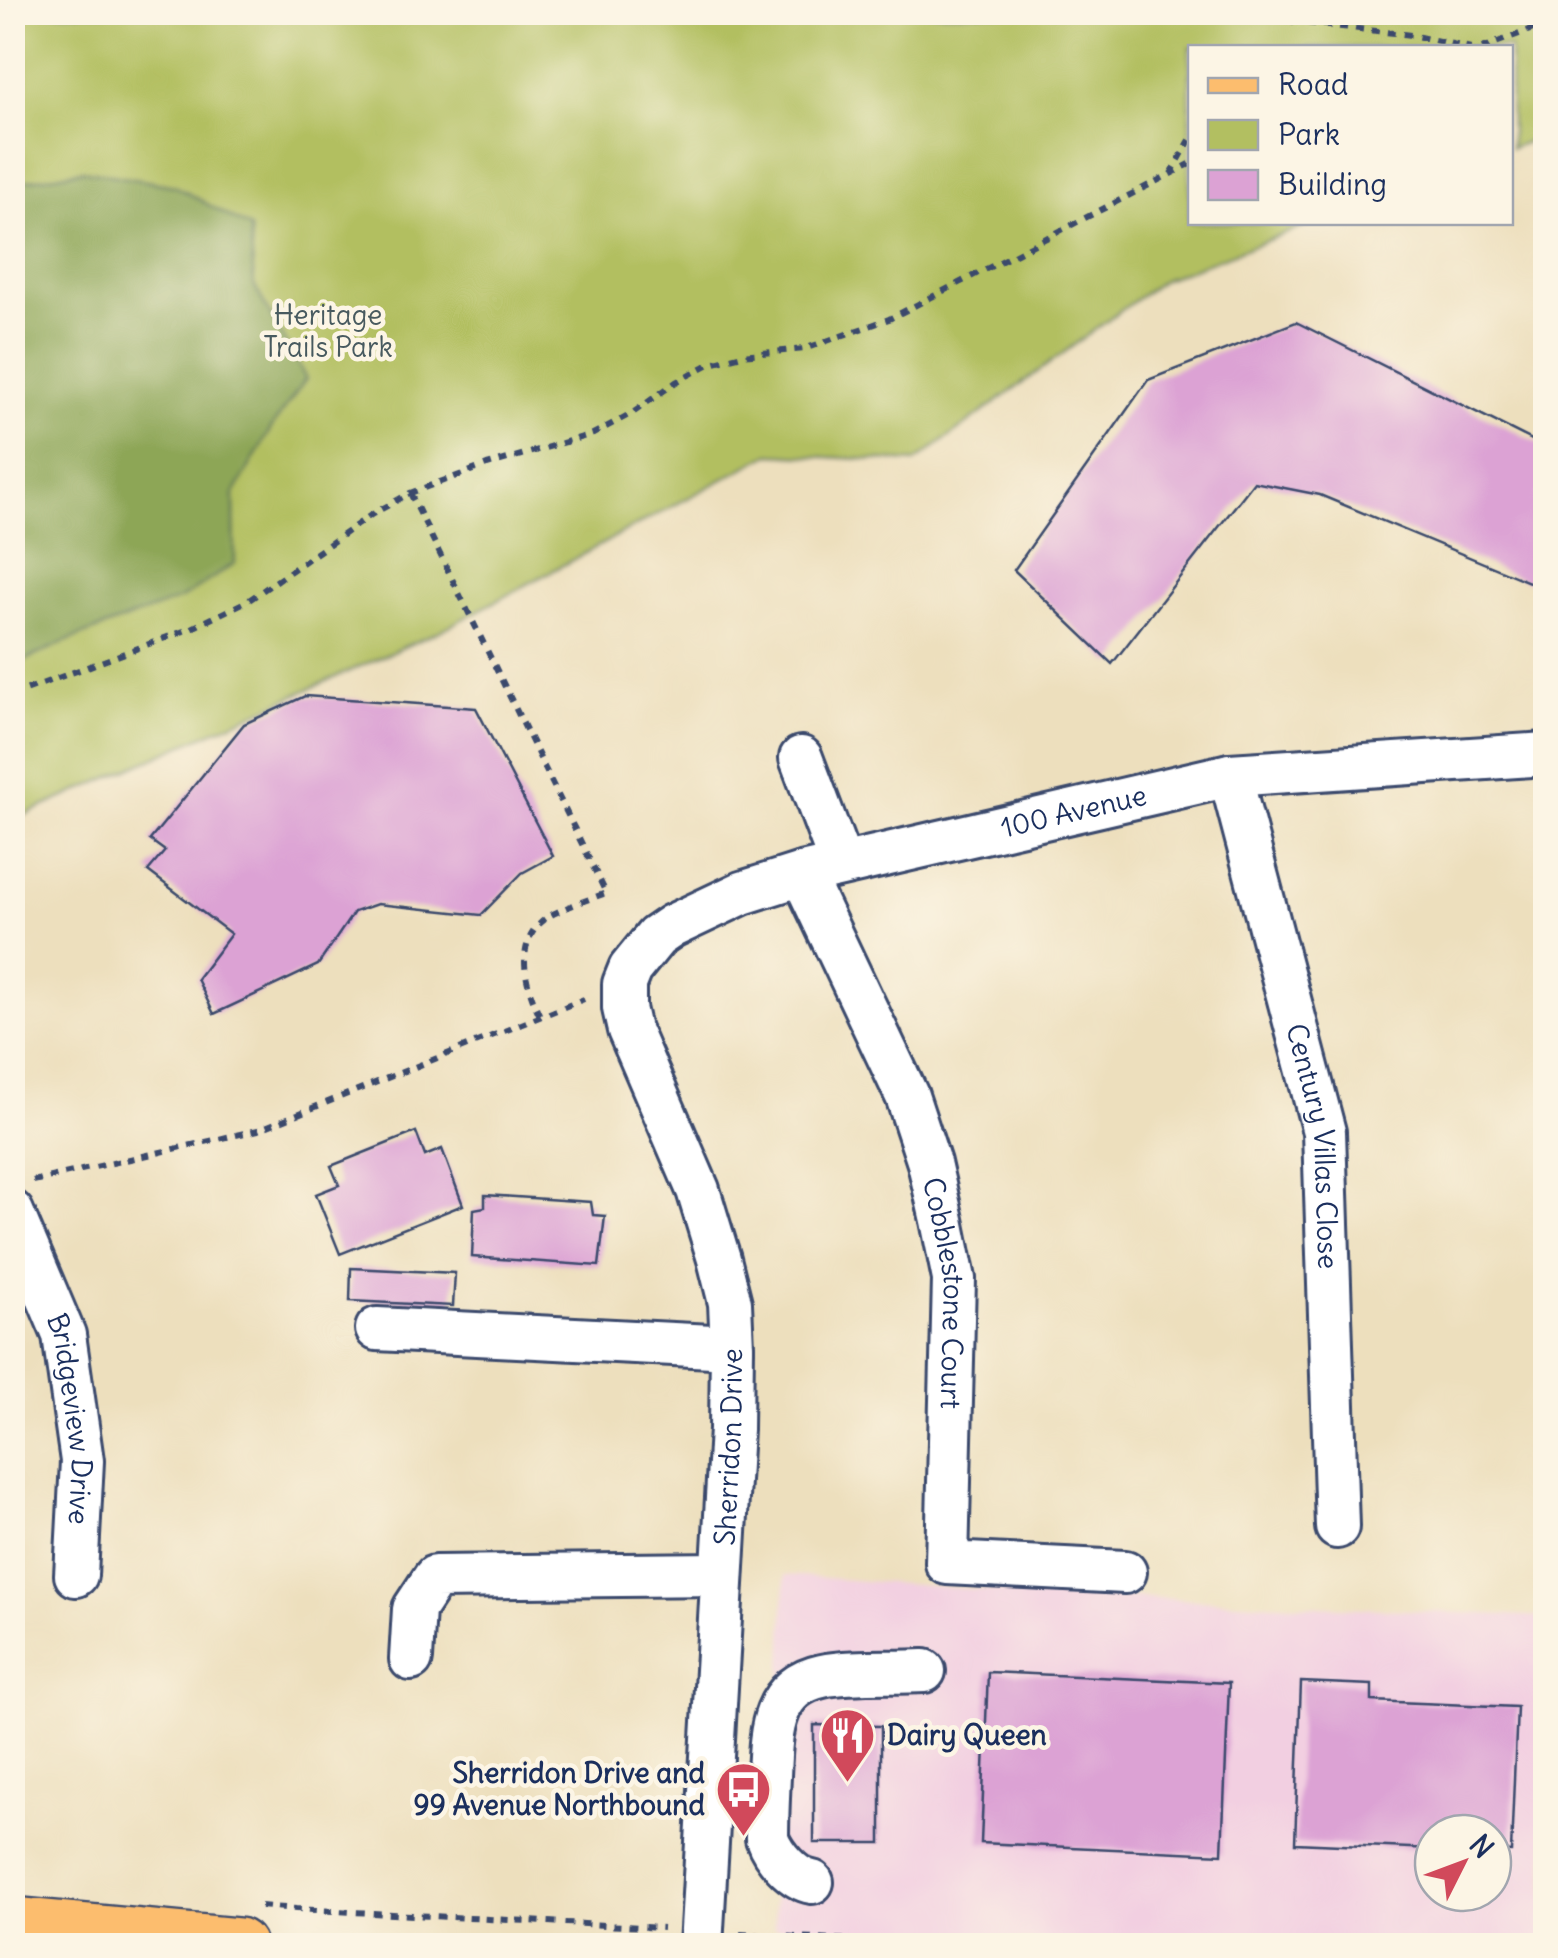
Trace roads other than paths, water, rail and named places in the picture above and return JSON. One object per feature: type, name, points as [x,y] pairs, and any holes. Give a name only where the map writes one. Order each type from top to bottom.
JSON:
[{"type":"main road","points":[[12,1925],[248,1926]]},
{"type":"street","name":"100 Avenue","points":[[627,977],[656,937],[672,926],[742,894],[822,869],[1230,775],[1546,754]]},
{"type":"street","points":[[801,758],[822,869]]},
{"type":"street","name":"Century Villas Close","points":[[1230,775],[1324,1132],[1336,1527]]},
{"type":"street","name":"Cobblestone Court","points":[[822,869],[929,1163],[954,1279],[947,1563],[1125,1572]]},
{"type":"street","name":"Sherridon Drive","points":[[627,977],[624,1008],[629,1030],[698,1190],[730,1303],[731,1429],[701,1946]]},
{"type":"street","name":"Bridgeview Drive","points":[[19,1198],[64,1335],[82,1462],[76,1575]]},
{"type":"street","points":[[377,1329],[732,1347]]},
{"type":"street","points":[[411,1659],[414,1609],[435,1577],[722,1574]]},
{"type":"street","points":[[812,1882],[797,1877],[766,1838],[771,1730],[776,1712],[803,1682],[826,1675],[924,1671]]},
{"type":"place","name":"Dairy Queen","points":[[848,1784]]},
{"type":"place","name":"Sherridon Drive and 99 Avenue Northbound","points":[[744,1838]]},
{"type":"park label","name":"Heritage Trails Park","points":[[328,331]]}]
